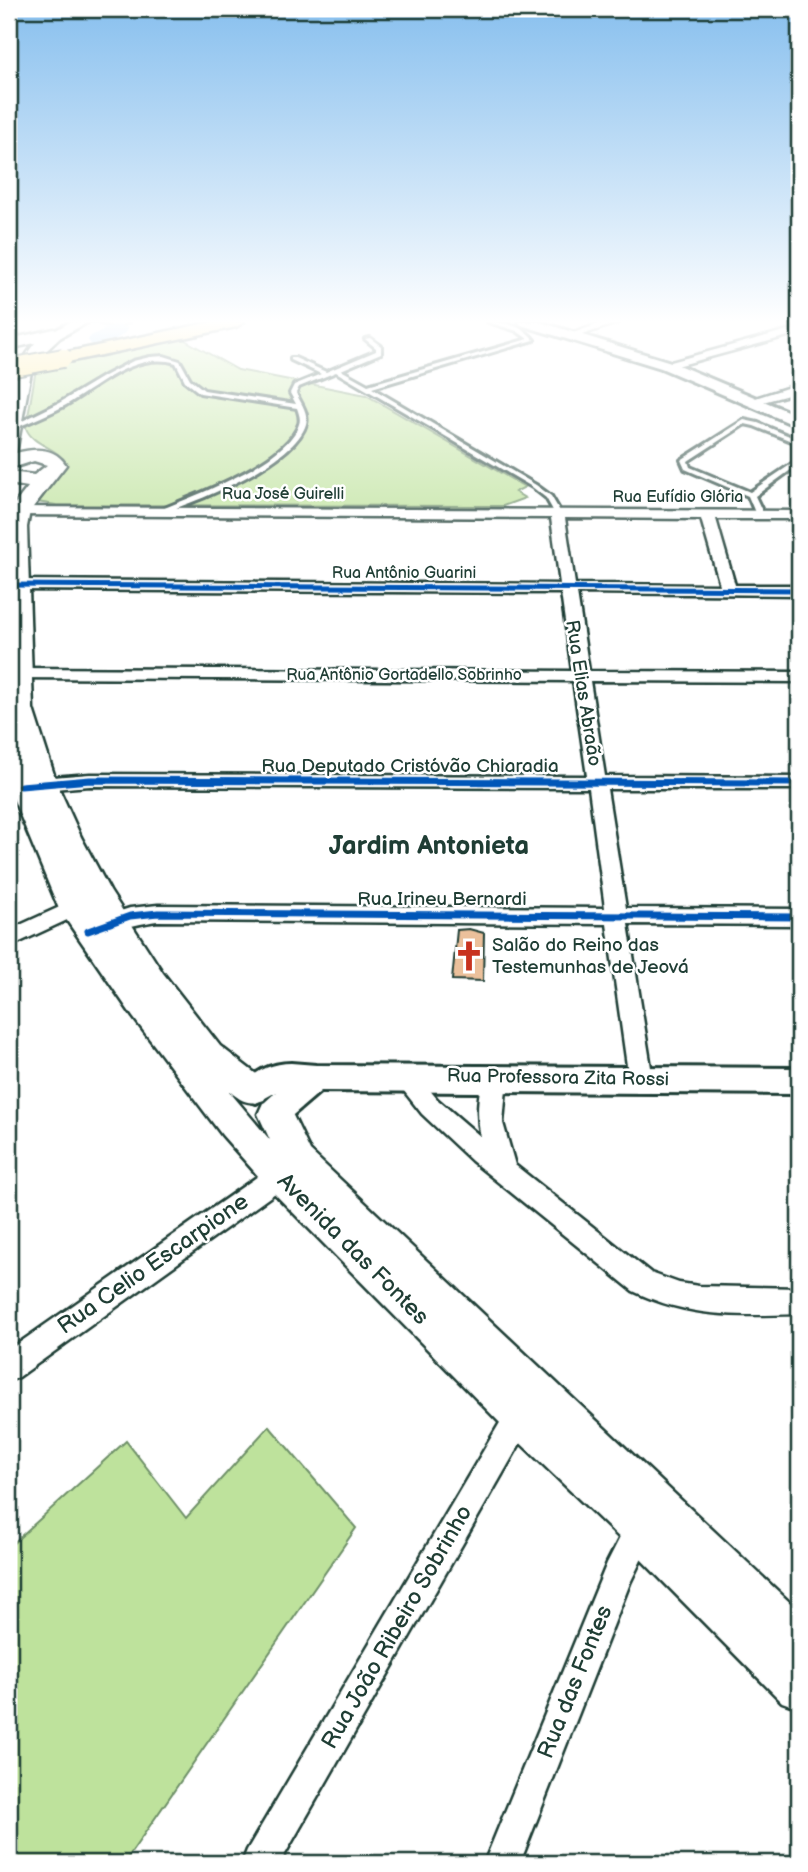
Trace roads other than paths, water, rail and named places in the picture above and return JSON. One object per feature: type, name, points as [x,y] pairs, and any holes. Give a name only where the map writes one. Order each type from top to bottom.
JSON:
[{"type":"main road","points":[[12,415],[50,468]]},
{"type":"main road","points":[[9,476],[24,481],[50,468]]},
{"type":"main road","points":[[15,511],[50,468]]},
{"type":"main road","name":"Avenida das Fontes","points":[[15,511],[14,673],[43,844],[93,915],[144,1008],[259,1106],[288,1169],[527,1404],[648,1516],[799,1642]]},
{"type":"main road","name":"Avenida das Fontes","points":[[9,738],[32,785]]},
{"type":"main road","name":"Avenida das Fontes","points":[[648,1516],[799,1685]]},
{"type":"street","points":[[771,409],[799,422]]},
{"type":"street","name":"Rua José Guirelli","points":[[15,511],[556,513]]},
{"type":"street","name":"Rua Eufídio Glória","points":[[556,513],[799,515]]},
{"type":"street","name":"Rua Elias Abraão","points":[[556,513],[642,1080]]},
{"type":"street","points":[[707,514],[729,589]]},
{"type":"street","name":"Rua Antônio Guarini","points":[[13,584],[799,590]]},
{"type":"street","name":"Rua Antônio Gortadello Sobrinho","points":[[14,673],[799,677]]},
{"type":"street","name":"Rua Deputado Cristóvão Chiaradia","points":[[32,785],[90,780],[799,783]]},
{"type":"street","name":"Rua Irineu Bernardi","points":[[9,939],[93,915],[158,913],[799,917]]},
{"type":"street","points":[[405,1077],[430,1107],[504,1170],[642,1282],[656,1290],[694,1300],[799,1301]]},
{"type":"street","points":[[495,1077],[488,1118],[504,1170]]},
{"type":"street","name":"Rua Professora Zita Rossi","points":[[259,1106],[296,1092],[316,1078],[799,1080]]},
{"type":"street","name":"Rua Celio Escarpione","points":[[9,1367],[288,1169]]},
{"type":"street","name":"Rua João Ribeiro Sobrinho","points":[[260,1863],[527,1404]]},
{"type":"street","name":"Rua das Fontes","points":[[502,1863],[618,1574],[648,1516]]},
{"type":"lane","points":[[12,415],[35,409]]},
{"type":"lane","points":[[164,510],[237,480],[278,453],[302,429],[304,420],[301,409]]},
{"type":"lane","points":[[405,409],[544,492],[553,502],[556,513]]},
{"type":"lane","points":[[760,515],[751,495],[687,468],[684,460],[744,422],[756,424],[799,442]]},
{"type":"lane","points":[[751,495],[799,461]]},
{"type":"place","name":"Salão do Reino das Testemunhas de Jeová","points":[[469,956]]},
{"type":"district","name":"Jardim Antonieta","points":[[429,846]]}]
